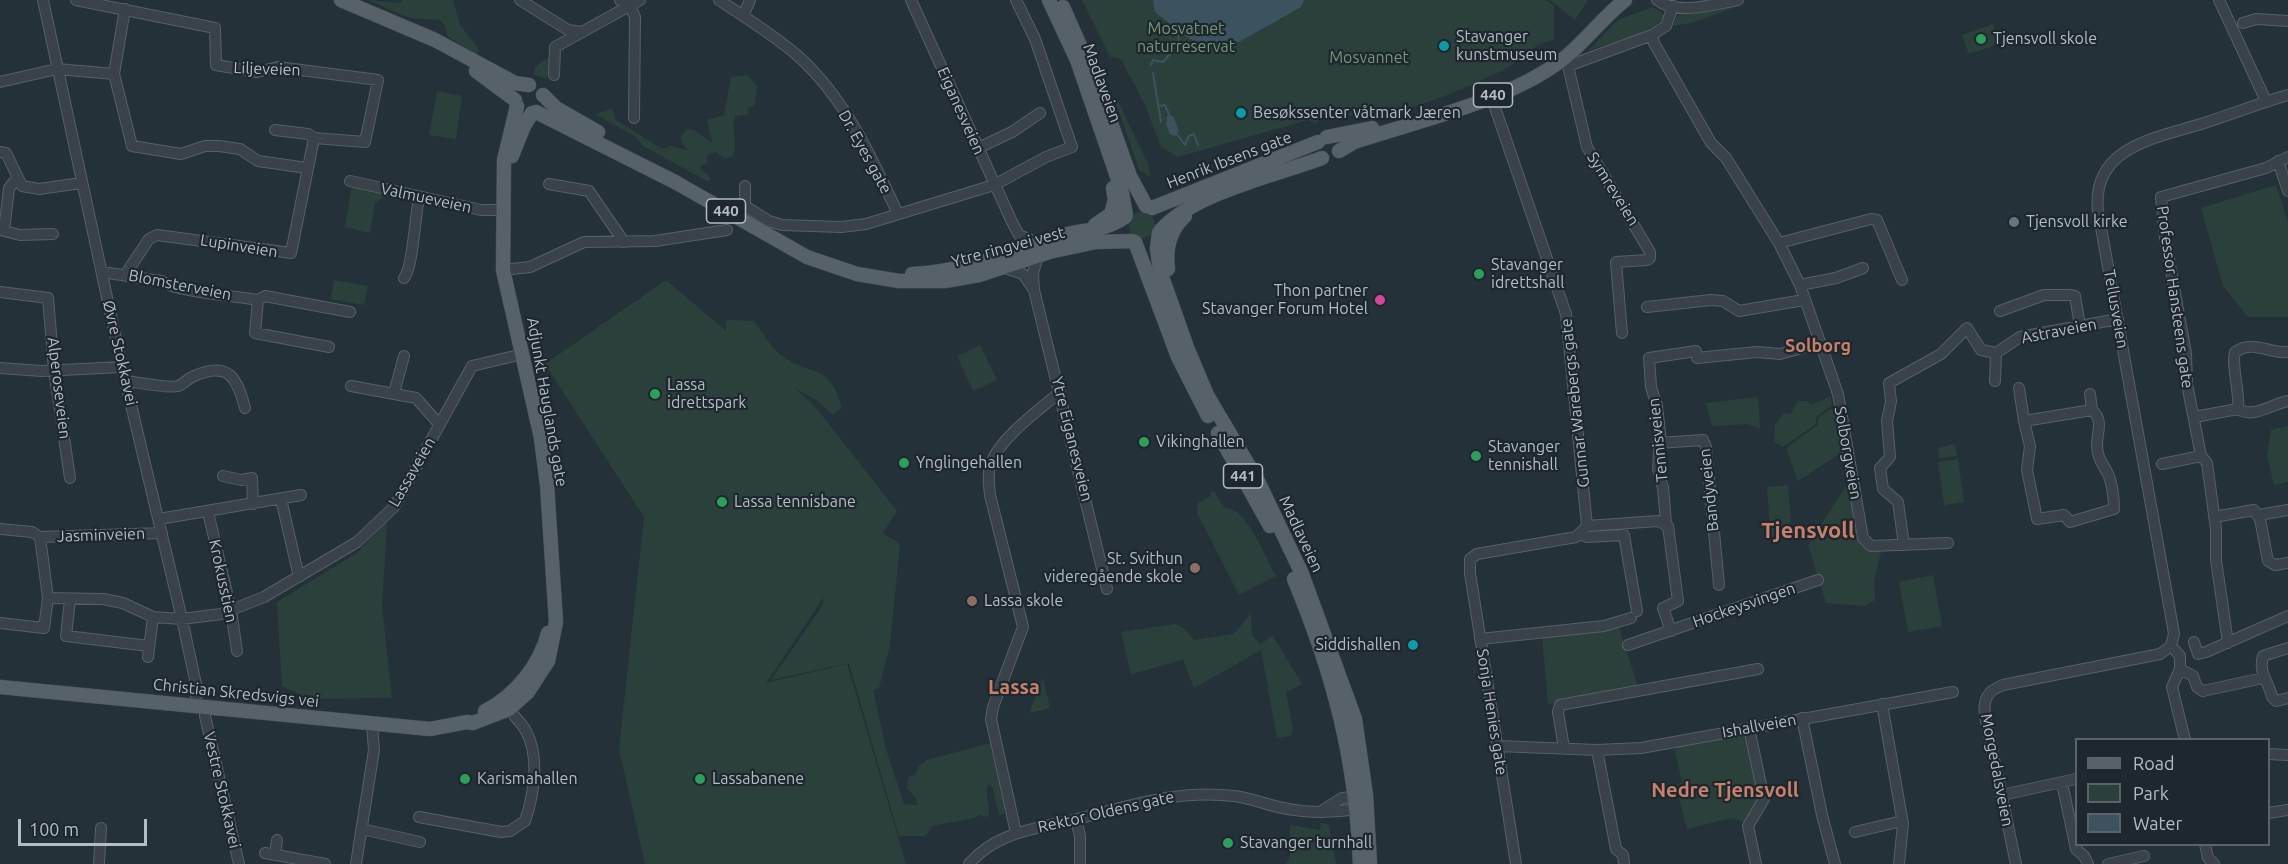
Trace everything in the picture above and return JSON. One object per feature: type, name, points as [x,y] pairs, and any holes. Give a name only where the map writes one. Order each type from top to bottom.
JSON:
[{"type":"main road","name":"440","points":[[341,0],[422,35],[515,83],[538,87],[543,95]]},
{"type":"main road","name":"Madlaveien","points":[[1049,0],[1077,60],[1115,170],[1125,216]]},
{"type":"main road","name":"Madlaveien","points":[[1059,0],[1097,84],[1130,176],[1149,207]]},
{"type":"main road","name":"Henrik Ibsens gate","points":[[1149,207],[1322,139],[1383,124],[1515,79],[1570,44],[1613,0]]},
{"type":"main road","name":"440","points":[[1322,158],[1332,159],[1339,151],[1354,142],[1491,96],[1527,81],[1562,60],[1624,0]]},
{"type":"main road","name":"440","points":[[422,35],[516,103],[524,113],[534,113]]},
{"type":"main road","points":[[516,103],[518,90],[529,85]]},
{"type":"main road","points":[[534,113],[543,103],[543,95]]},
{"type":"main road","name":"Ytre ringvei vest","points":[[543,95],[556,108],[806,250],[836,264],[876,273],[921,274],[1006,261]]},
{"type":"main road","name":"Adjunkt Hauglands gate","points":[[512,703],[548,661],[556,622],[547,485],[524,354],[503,270],[504,160],[516,103]]},
{"type":"main road","name":"Adjunkt Hauglands gate","points":[[503,207],[515,143],[534,113]]},
{"type":"main road","name":"Ytre ringvei vest","points":[[534,113],[675,182],[807,257],[842,270],[878,278],[926,282],[971,277],[1038,250],[1070,233],[1101,230],[1125,216]]},
{"type":"main road","points":[[1322,158],[1316,149],[1322,139],[1336,141],[1339,151]]},
{"type":"main road","name":"Henrik Ibsens gate","points":[[1160,232],[1175,216],[1243,184],[1322,158]]},
{"type":"main road","name":"441","points":[[1070,233],[1100,223],[1111,214],[1115,200],[1111,180],[1115,170]]},
{"type":"main road","name":"441","points":[[1166,289],[1170,275],[1167,253],[1171,236],[1182,219],[1198,205]]},
{"type":"main road","points":[[1125,216],[1135,207],[1149,207]]},
{"type":"main road","name":"441","points":[[1149,207],[1160,218],[1160,232]]},
{"type":"main road","name":"441","points":[[1125,216],[1123,228],[1134,242]]},
{"type":"main road","name":"Madlaveien","points":[[1160,232],[1158,263],[1207,395],[1258,481],[1323,626],[1355,719],[1360,864]]},
{"type":"main road","points":[[1134,242],[1150,242],[1160,232]]},
{"type":"main road","name":"Ytre ringvei vest","points":[[1038,250],[1096,242],[1134,242]]},
{"type":"main road","name":"Madlaveien","points":[[1134,242],[1187,377],[1264,514],[1300,593],[1340,708],[1370,864]]},
{"type":"main road","name":"Christian Skredsvigs vei","points":[[0,687],[430,729],[467,722],[473,723],[512,703]]},
{"type":"street","name":"Øvre Stokkavei","points":[[43,0],[122,367],[182,619],[197,689],[195,705]]},
{"type":"street","name":"Liljeveien","points":[[76,0],[215,28],[216,65],[257,72],[278,67],[378,80],[365,142],[314,138],[308,134],[275,130]]},
{"type":"street","points":[[520,0],[568,30],[583,32]]},
{"type":"street","name":"Dr. Eyes gate","points":[[720,0],[799,57],[845,112],[863,141],[898,214]]},
{"type":"street","points":[[743,16],[750,0]]},
{"type":"street","name":"Eiganesveien","points":[[910,0],[1012,222],[1019,235],[1038,250]]},
{"type":"street","points":[[744,186],[745,206],[770,221],[782,225],[841,227],[866,224],[994,185],[1046,157],[1072,147],[1035,39],[1016,0]]},
{"type":"street","points":[[1657,0],[1665,5],[1671,3],[1688,8],[1738,0]]},
{"type":"street","points":[[2219,0],[2266,101]]},
{"type":"street","points":[[554,75],[555,47],[630,2],[635,17],[634,118]]},
{"type":"street","points":[[1652,35],[1666,26],[1671,3]]},
{"type":"street","points":[[125,9],[114,74],[132,146],[182,154],[208,145],[219,146],[240,149],[258,161],[307,168]]},
{"type":"street","points":[[2243,23],[2256,19],[2288,21]]},
{"type":"street","name":"Solborgveien","points":[[1652,35],[1711,142],[1726,158],[1779,243],[1800,285],[1838,394],[1863,538],[1871,546],[1948,543]]},
{"type":"street","name":"Symreveien","points":[[1622,333],[1616,262],[1647,260],[1650,258],[1650,252],[1587,147],[1568,66],[1652,35]]},
{"type":"street","points":[[0,82],[57,69],[114,74]]},
{"type":"street","name":"Tellusveien","points":[[2171,646],[2174,634],[2097,196],[2105,170],[2134,145],[2288,95]]},
{"type":"street","name":"Gunnar Warebergs gate","points":[[1491,96],[1566,314],[1584,530]]},
{"type":"street","points":[[978,148],[1012,132],[1040,113]]},
{"type":"street","name":"Lupinveien","points":[[125,275],[145,245],[157,235],[291,253],[314,138]]},
{"type":"street","points":[[0,152],[6,153],[22,186],[39,189],[81,183]]},
{"type":"street","points":[[2283,159],[2288,191]]},
{"type":"street","name":"Professor Hansteens gate","points":[[2228,643],[2216,560],[2218,548],[2207,463],[2201,456],[2187,384],[2186,353],[2162,215],[2161,197],[2266,168],[2283,159]]},
{"type":"street","points":[[17,178],[9,188],[4,231],[21,235],[41,230],[53,234]]},
{"type":"street","name":"Valmueveien","points":[[350,181],[481,210],[503,207]]},
{"type":"street","points":[[549,184],[589,190],[624,242]]},
{"type":"street","points":[[404,278],[410,269],[410,248],[419,198]]},
{"type":"street","points":[[1779,243],[1871,219],[1877,220],[1902,279]]},
{"type":"street","points":[[1012,222],[1015,236],[1006,261],[1023,274],[1034,290]]},
{"type":"street","points":[[503,270],[530,267],[584,242],[655,241],[728,230]]},
{"type":"street","name":"Ytre Eiganesveien","points":[[1038,250],[1033,273],[1034,290],[1107,589]]},
{"type":"street","points":[[1800,285],[1836,278],[1863,268]]},
{"type":"street","name":"Blomsterveien","points":[[102,272],[258,300],[265,296],[350,312]]},
{"type":"street","name":"Alperoseveien","points":[[0,292],[48,298],[54,370],[70,478]]},
{"type":"street","points":[[2000,311],[2044,295],[2071,295],[2075,296],[2080,327]]},
{"type":"street","points":[[258,300],[255,333],[329,347]]},
{"type":"street","points":[[1647,308],[1723,301],[1739,311],[1804,300]]},
{"type":"street","name":"Astraveien","points":[[1996,352],[2020,337],[2118,319]]},
{"type":"street","points":[[1904,545],[1898,502],[1883,489],[1880,468],[1890,457],[1887,421],[1891,400],[1889,383],[1941,354],[1971,325],[1981,350],[1996,352],[1995,381]]},
{"type":"street","name":"Tennisveien","points":[[1666,523],[1663,488],[1658,469],[1660,433],[1658,406],[1651,387],[1649,358],[1696,351],[1697,358],[1757,352],[1780,354],[1821,343]]},
{"type":"street","points":[[2238,409],[2240,390],[2234,359],[2235,352],[2262,346],[2277,353],[2288,352]]},
{"type":"street","name":"Lassaveien","points":[[153,617],[182,619],[221,614],[264,597],[357,542],[394,507],[472,366],[524,354]]},
{"type":"street","points":[[394,393],[404,356]]},
{"type":"street","points":[[0,368],[54,370],[122,367]]},
{"type":"street","points":[[126,381],[178,386],[193,376],[213,371],[226,372],[239,384],[246,408]]},
{"type":"street","points":[[351,386],[419,399],[430,416],[439,424]]},
{"type":"street","points":[[2019,388],[2030,446],[2027,470],[2037,519],[2064,515],[2070,522],[2114,510],[2109,474],[2100,462],[2097,446],[2100,428],[2098,415],[2092,410],[2090,394]]},
{"type":"street","points":[[1016,833],[992,718],[996,700],[1023,627],[990,495],[988,475],[998,450],[1060,393]]},
{"type":"street","points":[[2194,417],[2238,409],[2243,412],[2255,412],[2288,401]]},
{"type":"street","points":[[2024,422],[2092,410]]},
{"type":"street","name":"Bandyveien","points":[[1658,443],[1703,440],[1707,447],[1719,585]]},
{"type":"street","points":[[2162,464],[2201,456]]},
{"type":"street","points":[[223,476],[241,480],[252,478],[253,504]]},
{"type":"street","points":[[159,519],[301,495]]},
{"type":"street","points":[[281,499],[299,577]]},
{"type":"street","points":[[2214,517],[2253,510],[2259,515],[2268,561],[2275,565],[2288,563]]},
{"type":"street","points":[[2259,515],[2288,510]]},
{"type":"street","name":"Krokusstien","points":[[208,512],[231,610],[237,651]]},
{"type":"street","points":[[1480,639],[1604,626],[1634,614],[1624,535],[1587,537],[1584,530],[1616,522],[1666,523]]},
{"type":"street","name":"Hockeysvingen","points":[[1666,523],[1670,531],[1678,601],[1663,608],[1671,632]]},
{"type":"street","name":"Jasminveien","points":[[0,529],[32,532],[40,537],[162,533]]},
{"type":"street","name":"Sonja Henies gate","points":[[1516,864],[1498,746],[1487,693],[1470,559],[1478,554],[1584,530]]},
{"type":"street","points":[[0,623],[44,628],[48,598],[40,537]]},
{"type":"street","name":"Hockeysvingen","points":[[1628,645],[1818,580]]},
{"type":"street","points":[[48,598],[103,599],[123,603],[153,617],[149,652],[66,636],[70,600]]},
{"type":"street","points":[[2194,642],[2198,654],[2288,616]]},
{"type":"street","points":[[2171,646],[2180,656],[2180,669],[2172,687],[2185,738]]},
{"type":"street","name":"Morgedalsveien","points":[[2016,864],[1984,705],[1985,698],[1993,689],[2003,684],[2160,654],[2171,646]]},
{"type":"street","points":[[2288,648],[2263,656],[2263,678],[2269,685],[2272,698],[2276,701],[2288,698]]},
{"type":"street","points":[[1564,748],[1558,712],[1560,705],[1758,669]]},
{"type":"street","points":[[2180,669],[2193,676],[2197,687],[2203,691],[2263,678]]},
{"type":"street","name":"Ishallveien","points":[[1498,746],[1597,750],[1641,748],[1953,692]]},
{"type":"street","points":[[419,817],[501,832],[510,831],[525,821],[534,751],[512,703]]},
{"type":"street","points":[[1882,704],[1902,821],[1899,864]]},
{"type":"street","name":"Vestre Stokkavei","points":[[205,716],[238,864]]},
{"type":"street","points":[[1802,718],[1827,839],[1835,864]]},
{"type":"street","points":[[356,864],[374,750],[386,726]]},
{"type":"street","points":[[1749,728],[1764,799],[1748,826],[1756,864]]},
{"type":"street","points":[[1597,750],[1616,849],[1623,855],[1624,864]]},
{"type":"street","points":[[2270,754],[2288,754]]},
{"type":"street","points":[[2002,795],[2075,779]]},
{"type":"street","points":[[2062,783],[2075,844]]},
{"type":"street","name":"Rektor Oldens gate","points":[[969,864],[986,847],[1016,833],[1076,820],[1158,797],[1183,794],[1235,796],[1300,811],[1323,810],[1342,798],[1359,800]]},
{"type":"street","points":[[2270,813],[2288,810]]},
{"type":"street","points":[[1076,820],[1080,836],[1080,864]]},
{"type":"street","points":[[1855,832],[1902,821]]},
{"type":"street","points":[[99,864],[101,828]]},
{"type":"street","points":[[362,829],[420,842]]},
{"type":"street","points":[[277,840],[270,853],[325,864]]},
{"type":"street","points":[[2075,846],[2088,864]]},
{"type":"street","points":[[2205,846],[2208,858],[2214,864]]},
{"type":"street","points":[[2108,864],[2144,856]]},
{"type":"green space","points":[[368,0],[399,3],[403,0],[453,0],[460,25],[478,48],[477,55],[447,36],[446,27],[440,20],[410,18]]},
{"type":"green space","name":"Mosvannet","points":[[1082,0],[1546,0],[1554,6],[1554,40],[1539,45],[1507,68],[1477,82],[1399,112],[1375,117],[1331,116],[1316,123],[1308,120],[1178,157],[1161,147],[1145,105],[1121,59],[1110,57]]},
{"type":"green space","points":[[1550,0],[1588,0],[1575,20]]},
{"type":"green space","points":[[1739,6],[1692,23],[1672,26],[1677,16],[1685,13]]},
{"type":"green space","points":[[1653,7],[1664,15],[1652,27],[1588,51],[1618,20]]},
{"type":"green space","name":"Tjensvoll skole","points":[[1993,24],[1999,44],[1969,54],[1962,35]]},
{"type":"green space","points":[[552,55],[551,71],[546,79],[533,74],[535,67]]},
{"type":"green space","points":[[747,75],[757,86],[755,105],[747,108],[749,114],[735,116],[735,147],[732,157],[724,158],[715,152],[707,155],[707,162],[700,168],[711,178],[709,182],[643,146],[636,137],[595,114],[612,109],[616,120],[662,149],[671,146],[687,150],[680,138],[687,129],[694,130],[712,143],[707,120],[724,115],[731,77]]},
{"type":"green space","points":[[437,91],[462,96],[456,139],[429,135]]},
{"type":"green space","points":[[1118,101],[1149,166],[1150,177],[1139,170],[1116,102]]},
{"type":"green space","points":[[352,185],[388,193],[375,203],[370,233],[345,227]]},
{"type":"green space","points":[[2276,185],[2288,222],[2288,317],[2248,317],[2223,286],[2201,208]]},
{"type":"green space","points":[[1142,212],[1151,216],[1155,225],[1151,234],[1142,238],[1133,234],[1129,225],[1133,216]]},
{"type":"green space","points":[[334,280],[368,286],[364,305],[331,299]]},
{"type":"green space","name":"Lassabanene","points":[[666,280],[726,331],[726,320],[754,321],[777,352],[791,362],[825,376],[831,383],[842,408],[833,415],[816,400],[793,387],[813,404],[897,511],[883,533],[900,544],[890,645],[879,688],[873,690],[886,749],[904,804],[917,805],[916,798],[907,788],[908,777],[915,775],[919,766],[927,760],[990,743],[1005,813],[999,815],[993,788],[988,784],[989,816],[984,817],[981,814],[974,818],[932,826],[926,836],[899,836],[849,663],[771,680],[821,608],[824,597],[766,683],[847,664],[906,864],[645,864],[619,749],[644,517],[545,364]]},
{"type":"green space","points":[[980,345],[997,380],[973,391],[957,356]]},
{"type":"green space","points":[[1758,397],[1760,429],[1748,424],[1712,426],[1706,403]]},
{"type":"green space","points":[[1830,397],[1832,405],[1816,417],[1816,424],[1783,447],[1774,441],[1775,425],[1784,413],[1790,414],[1798,401],[1807,401],[1812,404]]},
{"type":"green space","points":[[1834,407],[1842,452],[1798,481],[1786,448],[1818,425],[1818,418]]},
{"type":"green space","points":[[2288,426],[2288,482],[2274,485],[2267,455],[2271,430]]},
{"type":"green space","points":[[1955,444],[1957,456],[1940,458],[1938,448]]},
{"type":"green space","points":[[1958,459],[1964,502],[1944,505],[1938,462]]},
{"type":"green space","points":[[1850,480],[1866,544],[1881,552],[1874,581],[1875,600],[1864,606],[1826,603],[1808,545]]},
{"type":"green space","points":[[1788,485],[1792,537],[1771,538],[1767,487]]},
{"type":"green space","points":[[1214,491],[1224,508],[1232,509],[1247,524],[1276,576],[1239,595],[1197,513],[1198,503],[1211,496],[1210,493]]},
{"type":"green space","points":[[387,521],[382,607],[392,698],[309,699],[282,686],[277,602],[357,553]]},
{"type":"green space","points":[[1933,575],[1942,626],[1908,632],[1899,582]]},
{"type":"green space","points":[[1251,613],[1252,635],[1260,644],[1273,636],[1302,684],[1286,692],[1293,730],[1290,736],[1277,738],[1261,650],[1194,688],[1183,660],[1131,674],[1121,632],[1176,624],[1184,628],[1194,640],[1234,634]]},
{"type":"green space","points":[[1618,625],[1639,690],[1548,704],[1542,635]]},
{"type":"green space","points":[[1043,678],[1050,708],[1029,713]]},
{"type":"green space","points":[[1740,733],[1747,736],[1760,798],[1745,822],[1731,818],[1687,829],[1676,785],[1682,782],[1675,751],[1677,746]]},
{"type":"green space","points":[[1321,823],[1329,825],[1336,864],[1286,864],[1290,858],[1290,825],[1320,830]]},
{"type":"water","points":[[1153,0],[1304,0],[1301,7],[1221,52],[1190,39],[1155,12]]},
{"type":"water","points":[[1167,116],[1173,116],[1179,131],[1175,136],[1170,134],[1166,125]]},
{"type":"waterway","points":[[1151,65],[1153,60],[1163,62],[1178,45],[1179,31]]},
{"type":"waterway","points":[[1153,73],[1161,122]]},
{"type":"waterway","points":[[1159,106],[1165,105],[1170,117]]},
{"type":"waterway","points":[[1176,133],[1185,145],[1189,136],[1194,134],[1198,145]]},
{"type":"place","name":"Tjensvoll skole","points":[[1981,39]]},
{"type":"place","name":"Stavanger kunstmuseum","points":[[1444,46]]},
{"type":"place","name":"Besøkssenter våtmark Jæren","points":[[1241,113]]},
{"type":"place","name":"Tjensvoll kirke","points":[[2014,222]]},
{"type":"place","name":"Stavanger idrettshall","points":[[1479,274]]},
{"type":"place","name":"Thon partner Stavanger Forum Hotel","points":[[1380,300]]},
{"type":"place","name":"Lassa idrettspark","points":[[655,394]]},
{"type":"place","name":"Vikinghallen","points":[[1144,442]]},
{"type":"place","name":"Stavanger tennishall","points":[[1476,456]]},
{"type":"place","name":"Ynglingehallen","points":[[904,463]]},
{"type":"place","name":"Lassa tennisbane","points":[[722,502]]},
{"type":"place","name":"St. Svithun videregående skole","points":[[1195,568]]},
{"type":"place","name":"Lassa skole","points":[[972,601]]},
{"type":"place","name":"Siddishallen","points":[[1413,645]]},
{"type":"place","name":"Karismahallen","points":[[465,779]]},
{"type":"place","name":"Lassabanene","points":[[700,779]]},
{"type":"place","name":"Stavanger turnhall","points":[[1228,843]]},
{"type":"district","name":"Solborg","points":[[1818,346]]},
{"type":"district","name":"Tjensvoll","points":[[1808,531]]},
{"type":"district","name":"Lassa","points":[[1014,687]]},
{"type":"district","name":"Nedre Tjensvoll","points":[[1725,790]]},
{"type":"park label","name":"Mosvatnet naturreservat","points":[[1186,38]]}]
